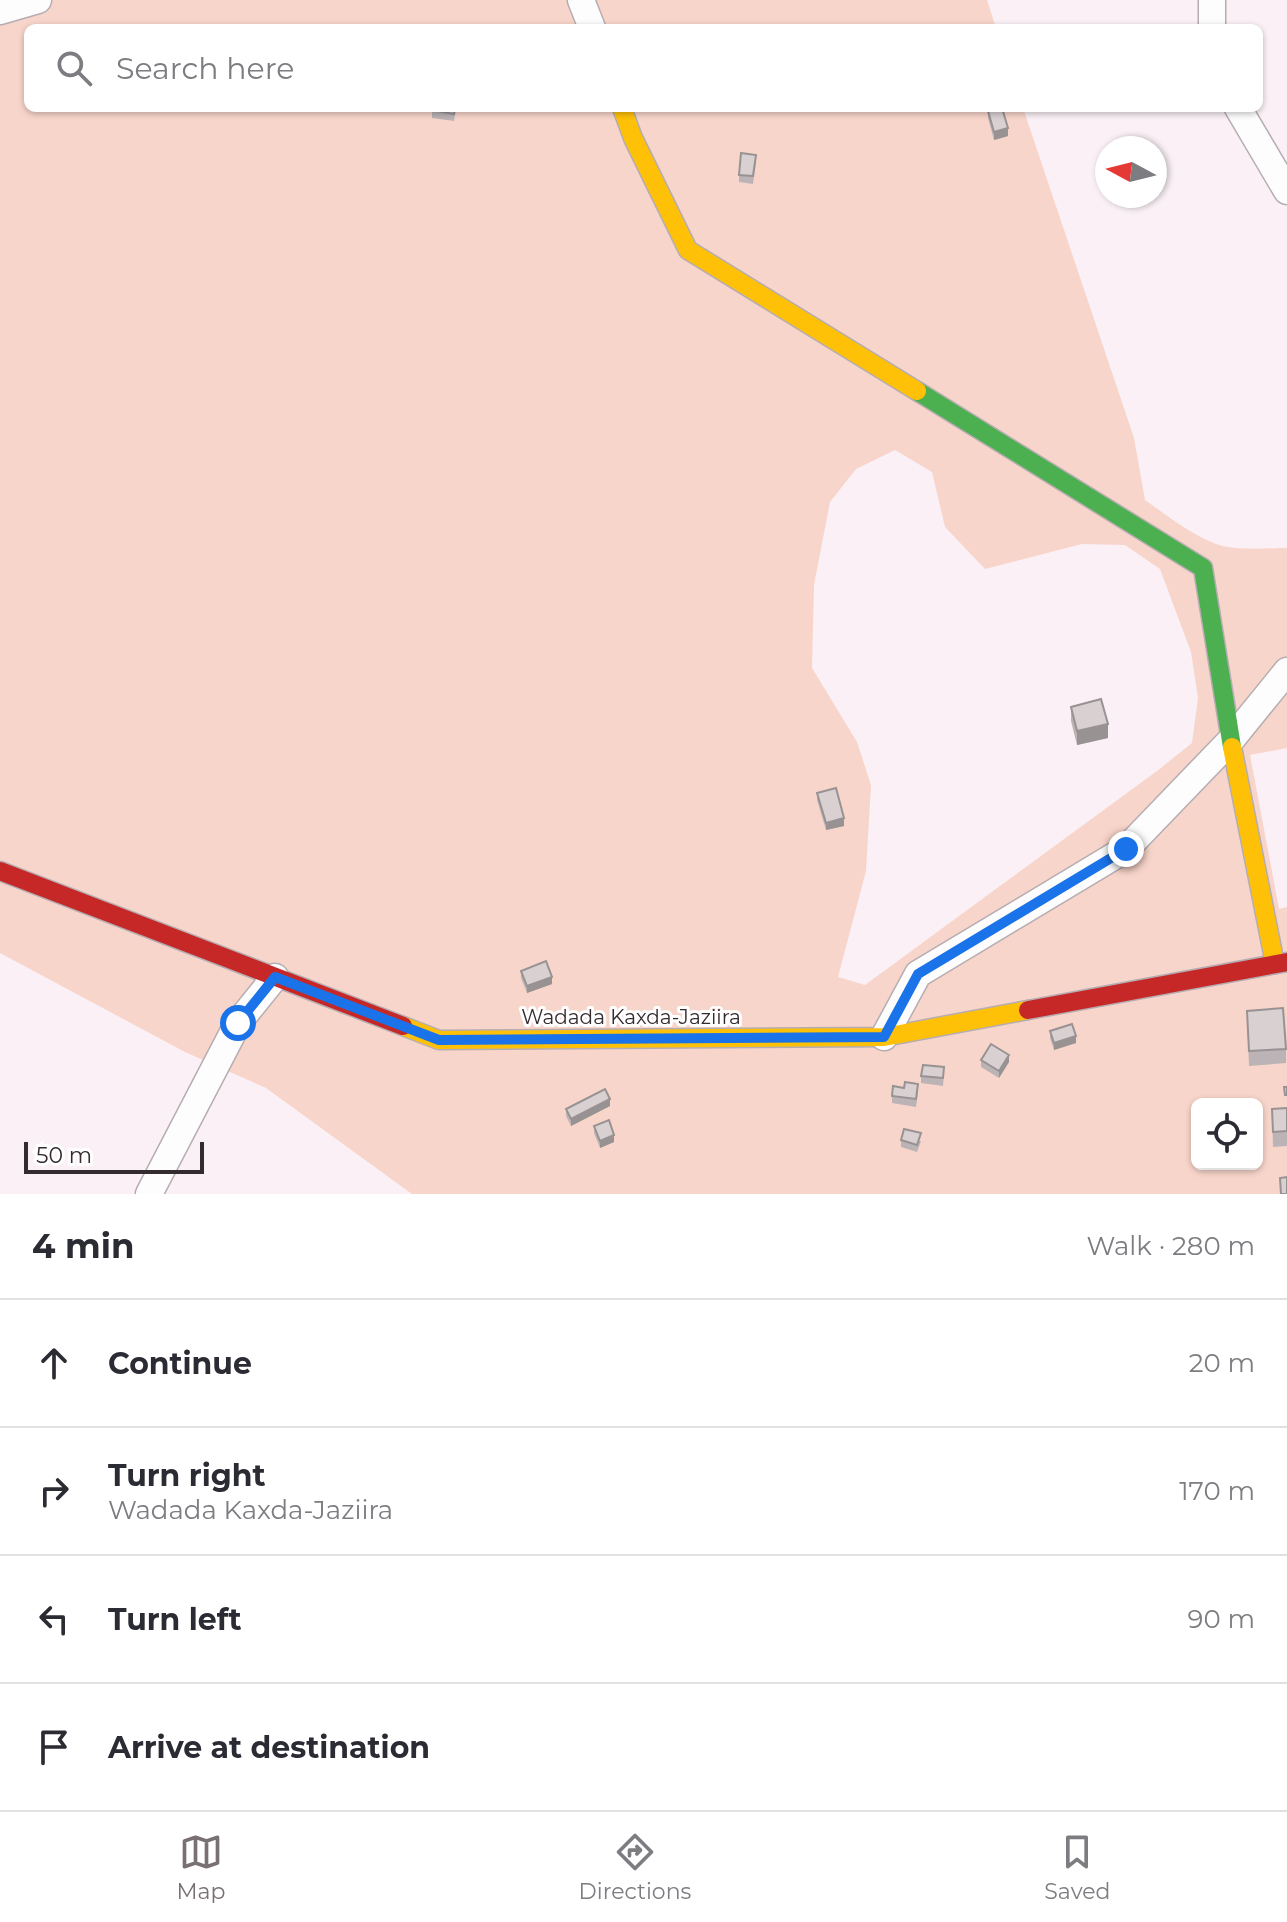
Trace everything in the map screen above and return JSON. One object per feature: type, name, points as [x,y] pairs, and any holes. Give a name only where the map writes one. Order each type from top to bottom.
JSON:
[{"type":"street","points":[[0,11],[38,0]]},
{"type":"street","points":[[581,0],[590,24]]},
{"type":"street","points":[[1212,0],[1212,24]]},
{"type":"street","points":[[623,112],[688,250],[1203,568],[1231,740],[1281,963]]},
{"type":"street","points":[[1240,112],[1287,191]]},
{"type":"street","points":[[884,1037],[918,974],[1126,849],[1231,740],[1287,671]]},
{"type":"street","name":"Wadada Kaxda-Jaziira","points":[[0,871],[439,1040],[884,1037],[1281,963]]},
{"type":"street","points":[[149,1194],[238,1023],[275,977]]},
{"type":"shaded area","points":[[0,0],[987,0],[995,24],[24,24],[24,112],[1024,112],[1134,438],[1145,500],[1188,530],[1216,544],[1241,548],[1287,548],[1287,748],[1250,755],[1279,909],[1287,907],[1287,1194],[412,1194],[266,1088],[185,1052],[0,953]],"holes":[[[895,450],[932,472],[945,527],[985,569],[1082,544],[1125,545],[1160,569],[1191,652],[1198,698],[1192,743],[865,985],[838,977],[866,871],[871,785],[857,742],[812,668],[814,585],[830,502],[856,469]]]},
{"type":"building","points":[[988,112],[1003,112],[1008,128],[994,132]]},
{"type":"building","points":[[741,153],[756,155],[753,176],[739,175]]},
{"type":"building","points":[[1101,699],[1108,724],[1077,731],[1071,707]]},
{"type":"building","points":[[836,788],[844,818],[826,823],[817,793]]},
{"type":"building","points":[[546,961],[552,977],[527,986],[521,971]]},
{"type":"building","points":[[1283,1008],[1286,1049],[1249,1051],[1247,1011]]},
{"type":"building","points":[[1072,1024],[1076,1036],[1054,1043],[1050,1031]]},
{"type":"building","points":[[991,1044],[1009,1055],[999,1071],[981,1060]]},
{"type":"building","points":[[923,1065],[944,1067],[943,1078],[921,1076]]},
{"type":"building","points":[[905,1082],[918,1084],[916,1099],[892,1096],[893,1086],[904,1088]]},
{"type":"building","points":[[605,1089],[610,1099],[571,1119],[566,1109]]},
{"type":"building","points":[[1287,1108],[1287,1131],[1273,1132],[1272,1109]]},
{"type":"building","points":[[609,1120],[614,1135],[600,1141],[594,1126]]},
{"type":"building","points":[[904,1129],[921,1133],[917,1145],[901,1140]]},
{"type":"building","points":[[1287,1177],[1287,1194],[1281,1194],[1280,1178]]},
{"type":"traffic: fast","points":[[917,391],[1203,568],[1232,747]]},
{"type":"traffic: slow","points":[[623,112],[688,250],[917,391]]},
{"type":"traffic: slow","points":[[1232,747],[1275,964]]},
{"type":"traffic: slow","points":[[403,1026],[439,1040],[884,1037],[1028,1010]]},
{"type":"traffic: jam","points":[[0,871],[403,1026]]},
{"type":"traffic: jam","points":[[1028,1010],[1287,962]]},
{"type":"route","points":[[238,1023],[275,977],[439,1040],[884,1037],[918,974],[1126,849]]}]
